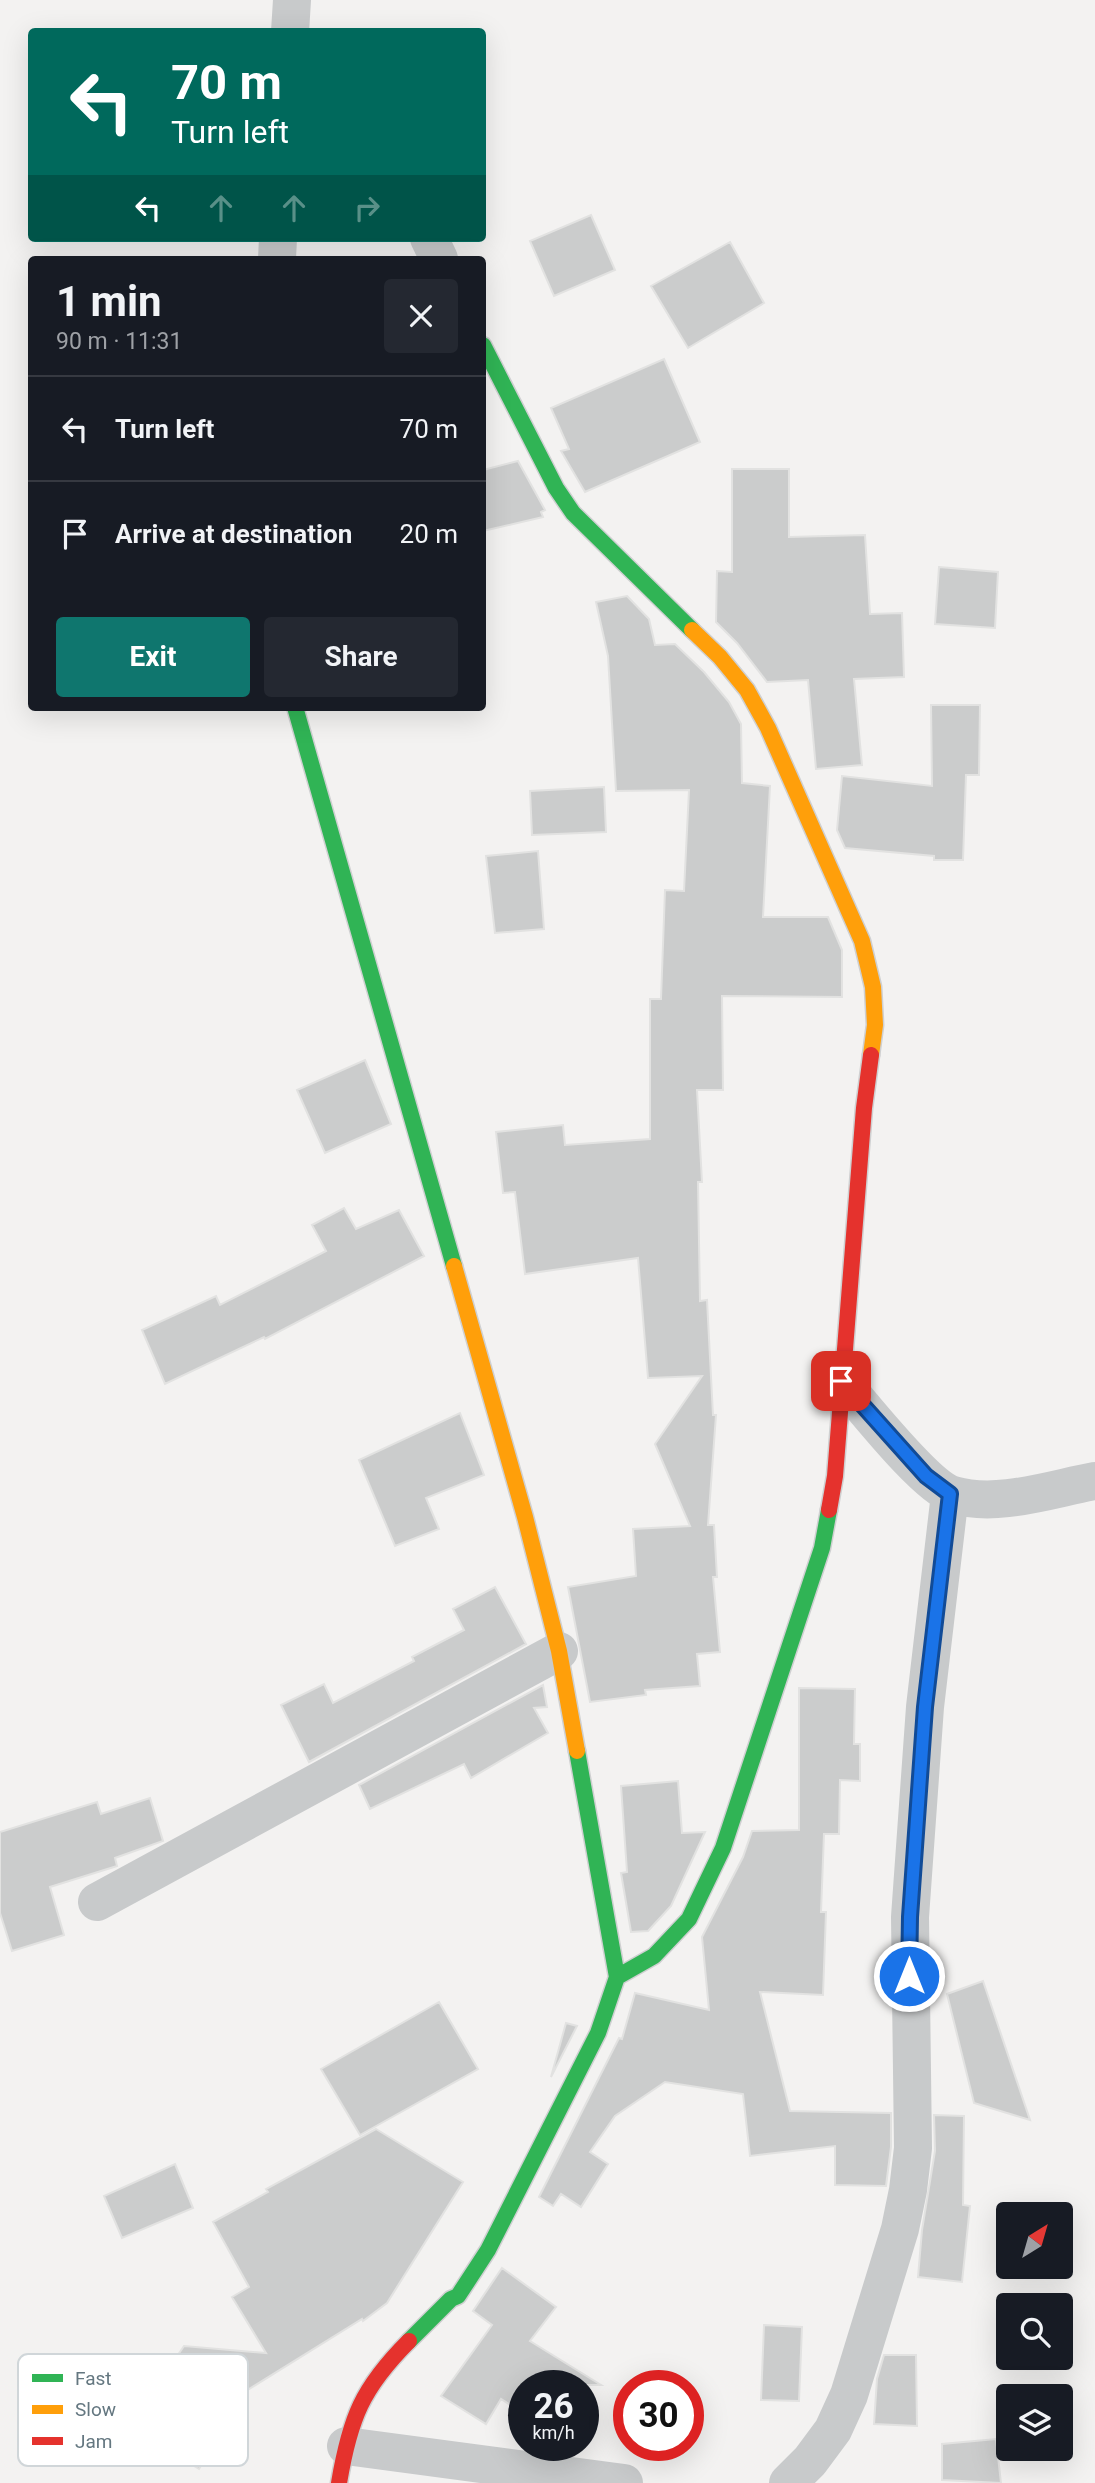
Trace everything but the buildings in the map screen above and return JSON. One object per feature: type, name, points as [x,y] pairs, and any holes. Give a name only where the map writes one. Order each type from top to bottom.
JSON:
[{"type":"street","points":[[290,28],[292,0]]},
{"type":"street","points":[[486,351],[556,488],[573,513],[720,657],[747,690],[768,728],[862,941],[873,987],[875,1026],[864,1108],[835,1476],[822,1548],[723,1848],[689,1919],[654,1956],[617,1977]]},
{"type":"street","points":[[296,711],[525,1517],[559,1651],[617,1977],[598,2033],[488,2250],[458,2296],[451,2299],[391,2361],[363,2396],[349,2429],[339,2483]]},
{"type":"street","points":[[841,1381],[926,1476],[950,1494],[974,1499],[1004,1498],[1095,1481]]},
{"type":"street","points":[[788,2483],[810,2461],[833,2430],[849,2395],[900,2229],[908,2190],[913,2148],[910,1917],[925,1707],[950,1494]]},
{"type":"street","points":[[97,1902],[559,1651]]},
{"type":"street","points":[[345,2446],[624,2483]]},
{"type":"traffic: fast","points":[[486,351],[556,488],[573,513],[692,630]]},
{"type":"traffic: fast","points":[[296,711],[454,1266]]},
{"type":"traffic: fast","points":[[617,1977],[654,1956],[689,1919],[723,1848],[822,1548],[829,1510]]},
{"type":"traffic: fast","points":[[409,2341],[451,2299],[458,2296],[488,2250],[598,2033],[617,1977],[577,1751]]},
{"type":"traffic: slow","points":[[692,630],[720,657],[747,690],[768,728],[862,941],[873,987],[875,1025],[871,1055]]},
{"type":"traffic: slow","points":[[454,1266],[525,1517],[559,1651],[577,1751]]},
{"type":"traffic: jam","points":[[829,1510],[835,1476],[864,1108],[871,1055]]},
{"type":"traffic: jam","points":[[339,2483],[348,2440],[360,2405],[380,2374],[409,2341]]},
{"type":"route","points":[[841,1381],[926,1476],[950,1494],[925,1707],[910,1917],[909,1976]]}]
